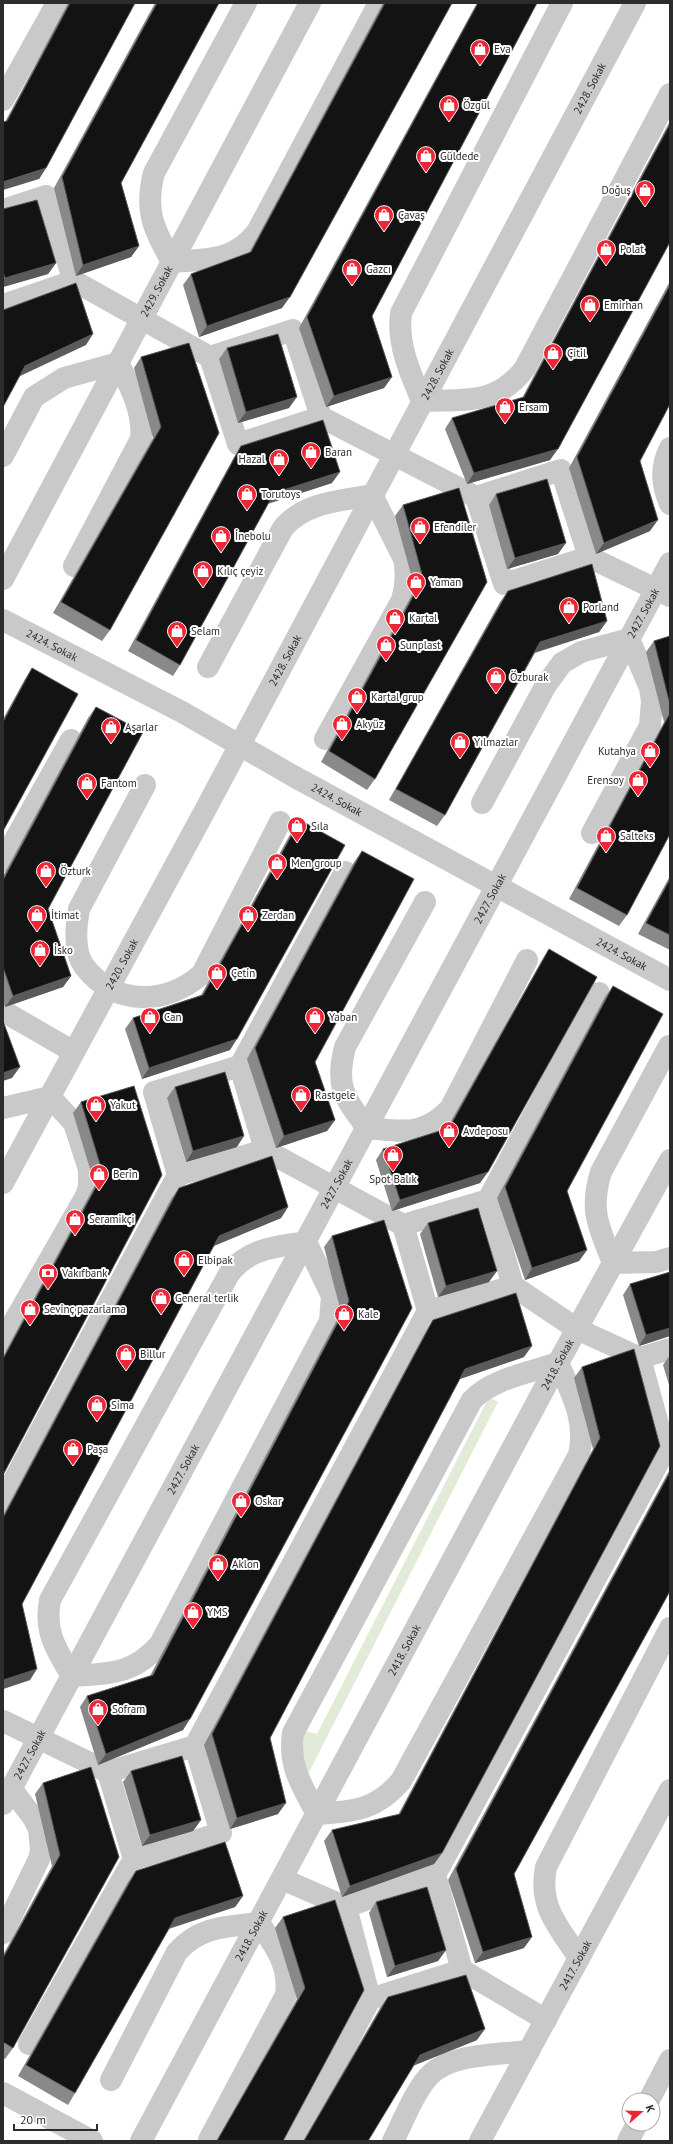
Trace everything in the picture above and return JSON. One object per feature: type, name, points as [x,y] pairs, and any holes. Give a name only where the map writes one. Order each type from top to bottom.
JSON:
[{"type":"street","points":[[3,100],[57,3]]},
{"type":"street","points":[[246,3],[154,173],[150,189],[149,205],[151,219],[172,262],[220,257],[242,248],[250,241],[257,232],[379,3]]},
{"type":"street","name":"2429. Sokak","points":[[3,579],[310,3]]},
{"type":"street","points":[[562,3],[400,313],[399,326],[403,353],[422,401],[481,398],[508,388],[517,379],[529,361],[670,94]]},
{"type":"street","name":"2428. Sokak","points":[[239,745],[635,3]]},
{"type":"street","points":[[3,210],[46,196],[74,281],[210,357],[238,444],[321,417]]},
{"type":"street","points":[[3,305],[74,281]]},
{"type":"street","points":[[210,357],[293,330],[321,417],[476,497],[561,470],[589,557]]},
{"type":"street","points":[[3,456],[34,397],[64,378],[118,363],[129,384],[140,422],[141,440],[74,566]]},
{"type":"street","points":[[670,448],[665,457],[662,476],[665,492],[670,504]]},
{"type":"street","points":[[208,667],[283,528],[289,521],[308,508],[372,495],[404,559],[406,570],[405,591],[402,600],[325,739]]},
{"type":"street","points":[[476,497],[504,584],[589,557],[663,592]]},
{"type":"street","name":"2427. Sokak","points":[[6,1794],[72,1676],[306,1242],[629,638],[663,592],[670,563]]},
{"type":"street","name":"2424. Sokak","points":[[3,620],[182,712],[496,887],[670,980]]},
{"type":"street","points":[[482,803],[546,685],[562,664],[581,652],[629,638],[650,688],[652,702],[650,726],[592,833]]},
{"type":"street","points":[[3,861],[71,740]]},
{"type":"street","name":"2420. Sokak","points":[[3,1183],[239,745]]},
{"type":"street","points":[[145,785],[79,909],[77,923],[78,944],[84,965],[108,989],[145,998],[162,997],[191,984],[202,974],[280,822]]},
{"type":"street","points":[[3,1501],[178,1176],[154,1092],[240,1066],[345,872]]},
{"type":"street","points":[[425,902],[345,1047],[341,1072],[342,1086],[346,1100],[367,1128],[407,1132],[418,1130],[435,1123],[450,1109],[527,960]]},
{"type":"street","points":[[599,993],[488,1200],[513,1286],[577,1328],[640,1358],[670,1349]]},
{"type":"street","points":[[3,1011],[74,1052]]},
{"type":"street","points":[[669,1046],[601,1172],[596,1188],[596,1219],[613,1263],[656,1262],[670,1258]]},
{"type":"street","points":[[240,1066],[265,1150],[334,1189],[403,1226],[488,1200]]},
{"type":"street","points":[[3,1108],[50,1098],[74,1123],[89,1169],[89,1187],[82,1203],[3,1341]]},
{"type":"street","points":[[178,1176],[265,1150]]},
{"type":"street","name":"2418. Sokak","points":[[141,2141],[558,1363],[670,1160]]},
{"type":"street","points":[[3,1721],[108,1772],[195,1746],[428,1311],[403,1226]]},
{"type":"street","points":[[306,1242],[332,1296],[330,1321],[160,1644],[151,1655],[129,1669],[118,1673],[72,1676],[53,1644],[49,1633],[48,1621],[50,1600],[235,1265],[250,1254],[306,1242]]},
{"type":"street","points":[[428,1311],[513,1286]]},
{"type":"street","points":[[282,1879],[346,1907],[435,1875],[667,1449],[640,1358]]},
{"type":"street","points":[[558,1363],[578,1408],[581,1421],[582,1434],[579,1456],[401,1781],[380,1801],[369,1807],[357,1811],[317,1814],[293,1766],[291,1742],[296,1726],[472,1400],[479,1393],[494,1384],[558,1363]]},
{"type":"street","points":[[580,1958],[550,1915],[546,1905],[543,1881],[546,1867],[670,1628]]},
{"type":"street","points":[[29,2044],[134,1859],[222,1833],[195,1746]]},
{"type":"street","points":[[108,1772],[134,1859]]},
{"type":"street","name":"2417. Sokak","points":[[480,2141],[670,1790]]},
{"type":"street","points":[[3,1934],[39,1859],[41,1850],[38,1829],[34,1819],[6,1794]]},
{"type":"street","points":[[435,1875],[462,1970],[546,2020]]},
{"type":"street","points":[[295,2141],[370,1999],[346,1907]]},
{"type":"street","points":[[111,2080],[177,1952],[185,1944],[204,1931],[258,1923],[280,1953],[284,1963],[287,1984],[286,1995],[209,2140]]},
{"type":"street","points":[[370,1999],[462,1970]]},
{"type":"street","points":[[393,2141],[421,2087],[429,2076],[440,2067],[459,2059],[529,2051]]},
{"type":"street","points":[[653,2092],[670,2060]]},
{"type":"street","points":[[3,2093],[92,2141]]},
{"type":"street","points":[[628,2141],[633,2132]]},
{"type":"green space","points":[[489,1397],[498,1402],[307,1776],[297,1747],[301,1730],[317,1734]]},
{"type":"building","points":[[70,3],[135,3],[46,168],[3,182],[3,122],[7,121]]},
{"type":"building","points":[[157,3],[219,3],[121,183],[139,246],[83,265],[62,177]]},
{"type":"building","points":[[385,3],[452,3],[290,297],[207,326],[191,274],[251,252]]},
{"type":"building","points":[[478,3],[537,3],[372,316],[392,377],[334,396],[307,317]]},
{"type":"building","points":[[670,124],[670,242],[558,449],[474,473],[452,418],[524,397]]},
{"type":"building","points":[[37,200],[56,263],[5,278],[3,272],[3,209]]},
{"type":"building","points":[[76,283],[93,334],[25,366],[3,407],[3,310]]},
{"type":"building","points":[[670,285],[670,404],[640,461],[658,520],[604,543],[577,457]]},
{"type":"building","points":[[278,334],[297,397],[246,412],[227,348]]},
{"type":"building","points":[[189,343],[219,433],[110,630],[61,602],[161,427],[141,357]]},
{"type":"building","points":[[323,420],[340,472],[274,493],[180,665],[136,640],[241,446]]},
{"type":"building","points":[[547,479],[566,543],[515,558],[496,494]]},
{"type":"building","points":[[459,488],[487,582],[375,779],[329,751],[423,578],[403,505]]},
{"type":"building","points":[[592,564],[607,621],[540,642],[445,815],[396,789],[508,591]]},
{"type":"building","points":[[670,636],[670,705],[654,641]]},
{"type":"building","points":[[32,668],[78,694],[3,831],[3,722]]},
{"type":"building","points":[[96,707],[143,732],[48,909],[71,976],[13,996],[3,967],[3,880]]},
{"type":"building","points":[[670,713],[670,834],[627,915],[577,888]]},
{"type":"building","points":[[300,820],[345,845],[237,1039],[149,1068],[133,1018],[203,995]]},
{"type":"building","points":[[362,851],[414,879],[315,1062],[335,1120],[284,1136],[255,1048]]},
{"type":"building","points":[[670,879],[670,935],[646,923]]},
{"type":"building","points":[[549,949],[597,977],[488,1172],[400,1200],[383,1149],[449,1128]]},
{"type":"building","points":[[613,986],[663,1014],[567,1191],[587,1250],[532,1268],[505,1187]]},
{"type":"building","points":[[3,1021],[20,1067],[3,1073]]},
{"type":"building","points":[[225,1072],[244,1136],[193,1151],[175,1087]]},
{"type":"building","points":[[134,1086],[162,1175],[3,1475],[3,1359],[103,1174],[81,1102]]},
{"type":"building","points":[[272,1156],[288,1207],[219,1236],[22,1604],[37,1669],[3,1680],[3,1518],[179,1188]]},
{"type":"building","points":[[478,1208],[497,1271],[446,1286],[428,1223]]},
{"type":"building","points":[[384,1220],[412,1308],[190,1719],[106,1754],[87,1696],[153,1675],[349,1301],[332,1236]]},
{"type":"building","points":[[670,1272],[670,1328],[646,1335],[630,1284]]},
{"type":"building","points":[[516,1293],[532,1346],[465,1369],[270,1738],[286,1803],[237,1818],[212,1734],[433,1320]]},
{"type":"building","points":[[634,1349],[660,1446],[442,1853],[350,1886],[332,1830],[400,1814],[600,1438],[582,1367]]},
{"type":"building","points":[[670,1472],[670,1591],[514,1874],[532,1937],[483,1952],[456,1869]]},
{"type":"building","points":[[182,1756],[201,1820],[150,1835],[131,1771]]},
{"type":"building","points":[[91,1767],[119,1857],[13,2048],[3,2042],[3,1958],[60,1855],[43,1783]]},
{"type":"building","points":[[225,1842],[243,1896],[175,1918],[75,2093],[26,2065],[136,1871]]},
{"type":"building","points":[[427,1887],[446,1950],[395,1966],[376,1902]]},
{"type":"building","points":[[335,1900],[364,1990],[283,2141],[217,2141],[305,1988],[283,1917]]},
{"type":"building","points":[[466,1975],[485,2029],[420,2055],[368,2141],[304,2141],[388,1997]]},
{"type":"place","name":"Eva","points":[[480,66]]},
{"type":"place","name":"Özgül","points":[[449,122]]},
{"type":"place","name":"Güldede","points":[[426,173]]},
{"type":"place","name":"Doğuş","points":[[645,207]]},
{"type":"place","name":"Çavaş","points":[[384,232]]},
{"type":"place","name":"Polat","points":[[606,266]]},
{"type":"place","name":"Gazcı","points":[[352,286]]},
{"type":"place","name":"Emirhan","points":[[590,322]]},
{"type":"place","name":"Çitil","points":[[553,370]]},
{"type":"place","name":"Ersam","points":[[505,424]]},
{"type":"place","name":"Baran","points":[[311,469]]},
{"type":"place","name":"Hazal","points":[[279,476]]},
{"type":"place","name":"Torutoys","points":[[247,511]]},
{"type":"place","name":"Efendiler","points":[[420,544]]},
{"type":"place","name":"İnebolu","points":[[221,553]]},
{"type":"place","name":"Kılıç çeyiz","points":[[203,588]]},
{"type":"place","name":"Yaman","points":[[416,599]]},
{"type":"place","name":"Porland","points":[[569,624]]},
{"type":"place","name":"Kartal","points":[[395,635]]},
{"type":"place","name":"Selam","points":[[177,648]]},
{"type":"place","name":"Sunplast","points":[[386,662]]},
{"type":"place","name":"Özburak","points":[[496,694]]},
{"type":"place","name":"Kartal grup","points":[[357,714]]},
{"type":"place","name":"Akyüz","points":[[342,741]]},
{"type":"place","name":"Aşarlar","points":[[111,744]]},
{"type":"place","name":"Yılmazlar","points":[[460,759]]},
{"type":"place","name":"Kutahya","points":[[650,768]]},
{"type":"place","name":"Erensoy","points":[[638,797]]},
{"type":"place","name":"Fantom","points":[[87,800]]},
{"type":"place","name":"Sıla","points":[[297,843]]},
{"type":"place","name":"Salteks","points":[[606,853]]},
{"type":"place","name":"Men group","points":[[277,880]]},
{"type":"place","name":"Özturk","points":[[46,888]]},
{"type":"place","name":"İtimat","points":[[37,932]]},
{"type":"place","name":"Zerdan","points":[[248,932]]},
{"type":"place","name":"İsko","points":[[40,967]]},
{"type":"place","name":"Çetin","points":[[217,990]]},
{"type":"place","name":"Can","points":[[150,1034]]},
{"type":"place","name":"Yaban","points":[[315,1034]]},
{"type":"place","name":"Rastgele","points":[[301,1112]]},
{"type":"place","name":"Yakut","points":[[96,1122]]},
{"type":"place","name":"Avdeposu","points":[[449,1148]]},
{"type":"place","name":"Spot Balık","points":[[393,1172]]},
{"type":"place","name":"Berin","points":[[99,1191]]},
{"type":"place","name":"Seramikçi","points":[[75,1236]]},
{"type":"place","name":"Elbipak","points":[[184,1277]]},
{"type":"place","name":"Vakıfbank","points":[[48,1290]]},
{"type":"place","name":"General terlik","points":[[161,1315]]},
{"type":"place","name":"Sevinç pazarlama","points":[[30,1326]]},
{"type":"place","name":"Kale","points":[[344,1331]]},
{"type":"place","name":"Billur","points":[[126,1371]]},
{"type":"place","name":"Sima","points":[[97,1422]]},
{"type":"place","name":"Paşa","points":[[73,1466]]},
{"type":"place","name":"Oskar","points":[[241,1518]]},
{"type":"place","name":"Aklon","points":[[218,1581]]},
{"type":"place","name":"YMS","points":[[193,1629]]},
{"type":"place","name":"Sofram","points":[[98,1726]]}]
